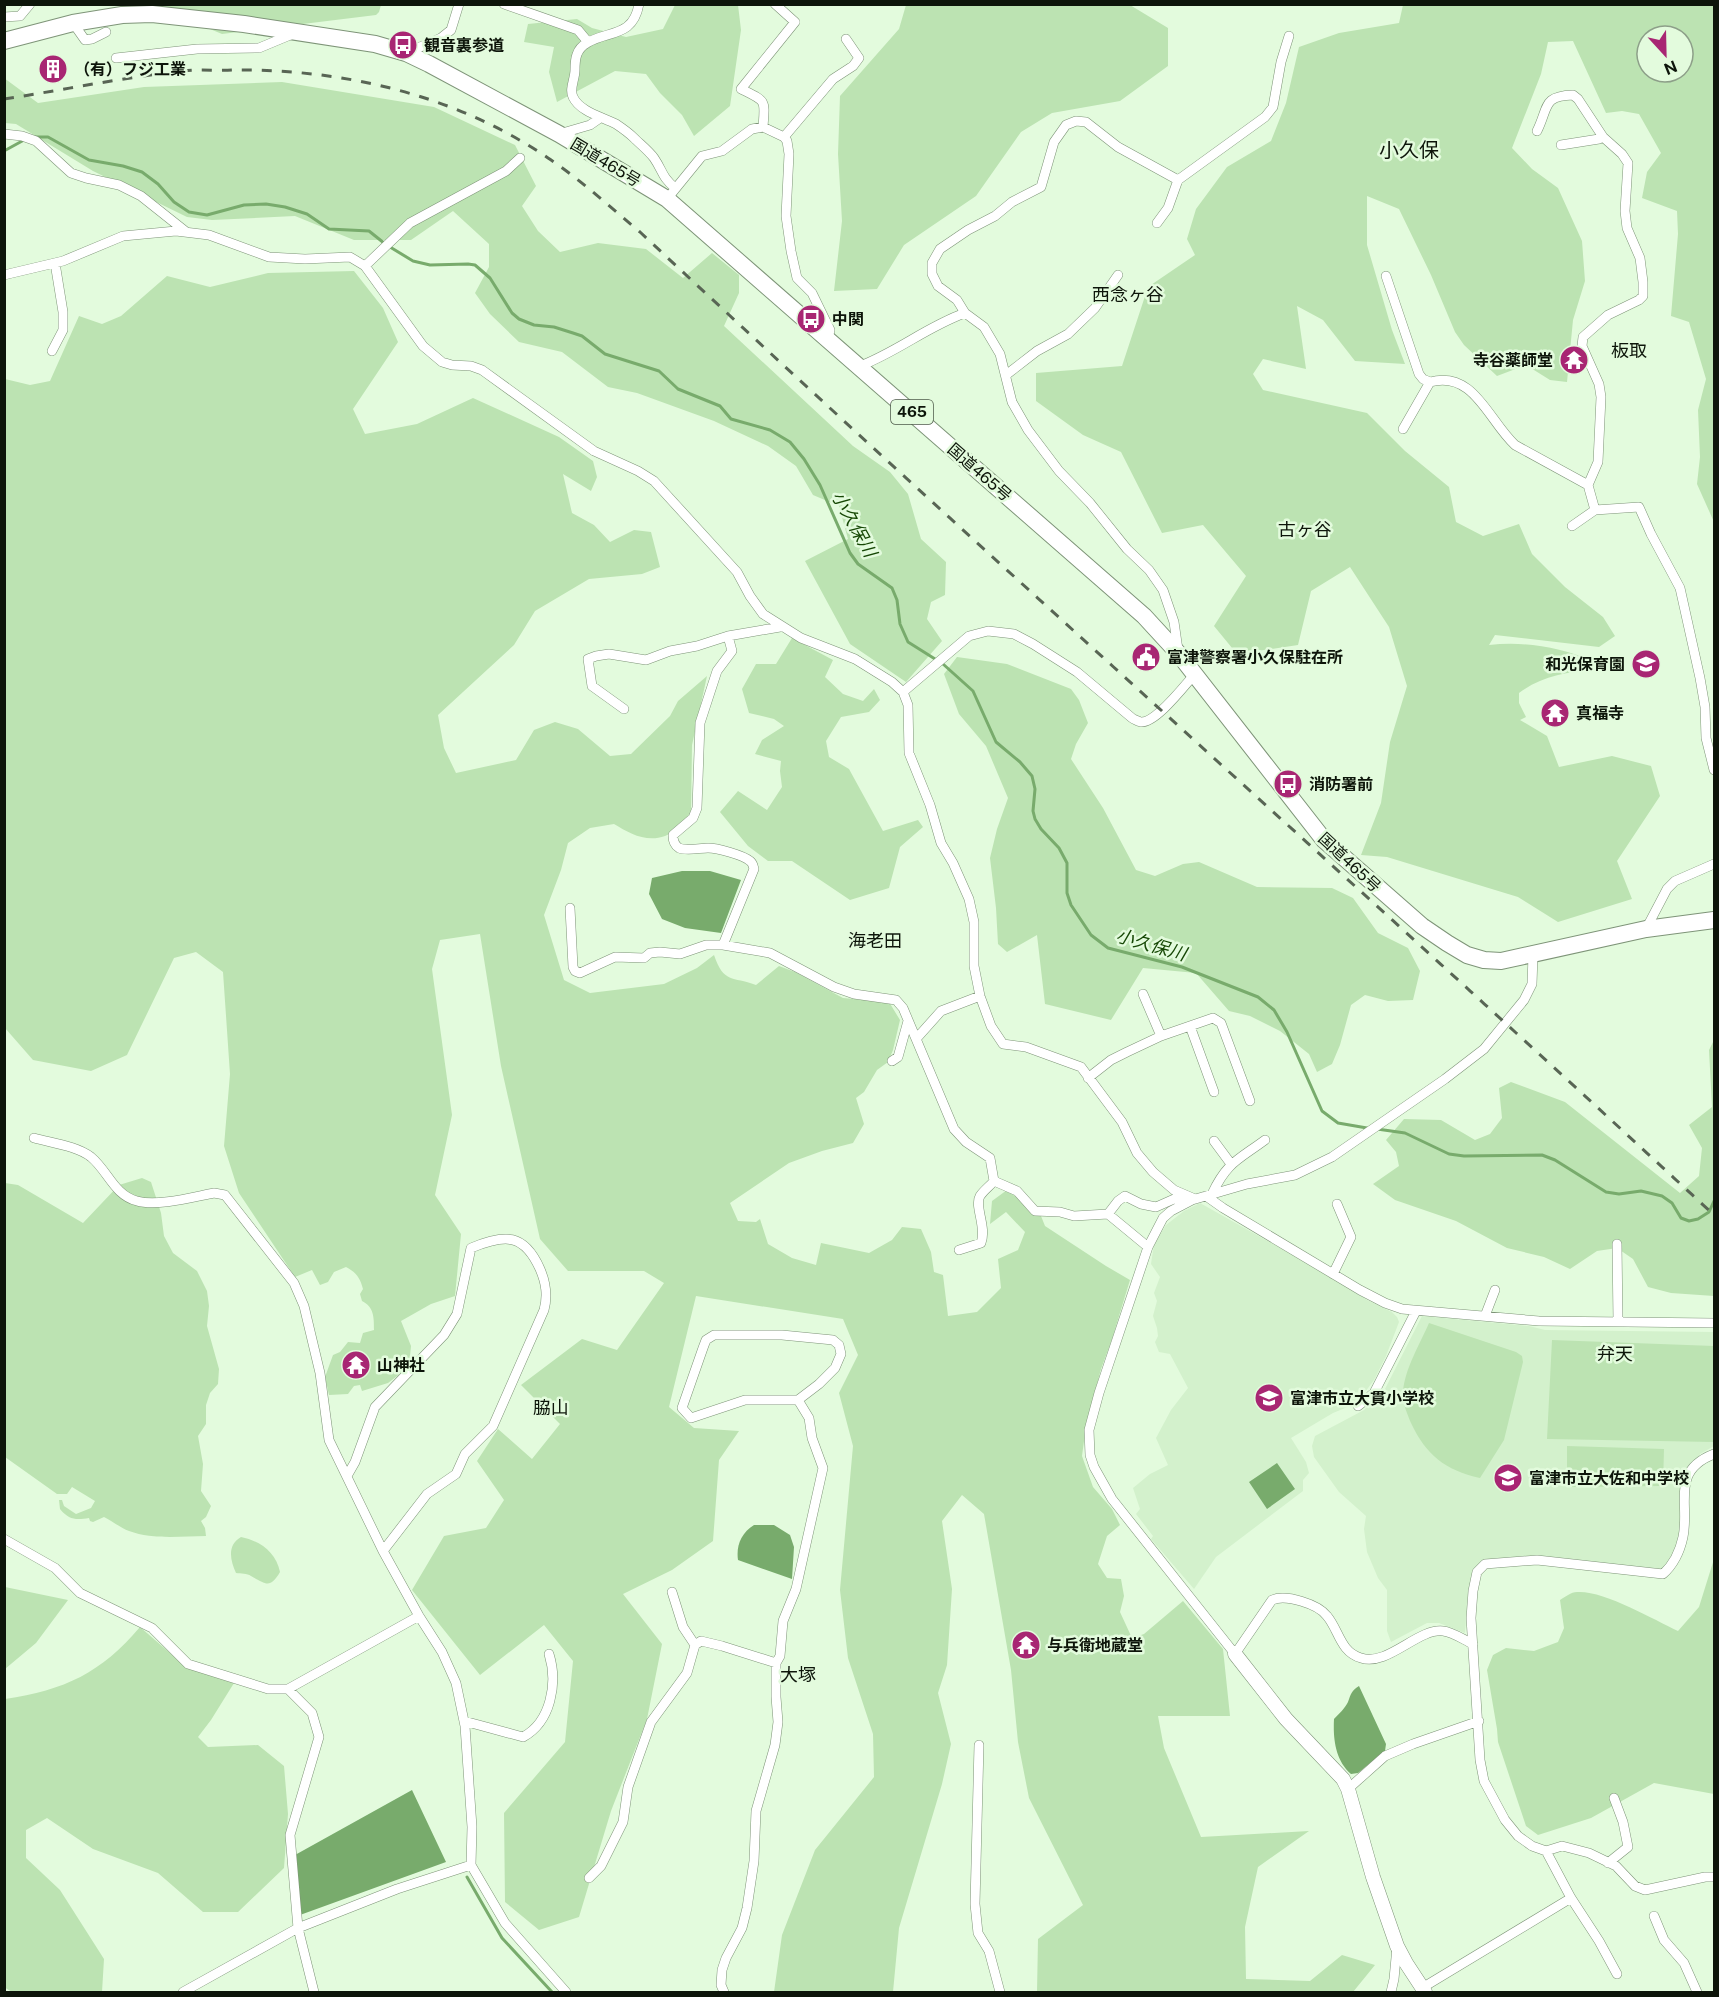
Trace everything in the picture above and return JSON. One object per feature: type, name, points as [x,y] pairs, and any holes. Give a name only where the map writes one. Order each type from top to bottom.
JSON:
[{"type":"highway","name":"国道465号","points":[[4,41],[122,10],[297,32],[375,44],[406,53],[671,193],[828,339],[1144,616],[1178,653],[1324,840],[1422,926],[1467,955],[1484,960],[1501,961],[1646,929],[1714,920]]},
{"type":"street","points":[[4,18],[20,16],[30,4]]},
{"type":"street","points":[[406,53],[441,38],[451,30],[459,4]]},
{"type":"street","points":[[504,4],[578,30],[588,42]]},
{"type":"street","points":[[639,4],[638,12],[632,23],[620,32],[588,42],[580,49],[574,58],[573,98],[600,118],[616,124],[653,156],[671,193],[702,156],[722,151],[752,129],[763,127],[784,137],[789,146],[786,216],[791,251],[797,278],[812,293],[830,330],[828,339]]},
{"type":"street","points":[[763,127],[765,104],[762,99],[741,89],[795,22],[775,4]]},
{"type":"street","points":[[73,23],[85,40],[106,32]]},
{"type":"street","points":[[116,58],[197,49],[259,48],[297,32]]},
{"type":"street","points":[[1157,223],[1168,208],[1178,180],[1265,117],[1273,107],[1281,62],[1289,36]]},
{"type":"street","points":[[784,137],[833,79],[853,66],[859,58],[846,39]]},
{"type":"street","points":[[1538,132],[1549,101],[1556,95],[1573,94],[1603,137],[1622,154],[1628,164],[1625,212],[1627,228],[1640,258],[1643,296],[1608,315],[1583,337],[1582,346],[1599,384],[1601,397],[1598,462],[1588,485],[1595,510]]},
{"type":"street","points":[[559,134],[590,124],[600,118]]},
{"type":"street","points":[[1178,180],[1118,147],[1086,122],[1076,121],[1066,125],[1054,142],[1041,187],[1012,202],[995,216],[968,230],[940,249],[932,263],[932,274],[938,286],[957,300],[965,313],[984,327],[1000,354],[1012,402],[1028,430],[1059,471],[1090,503],[1127,549],[1149,570],[1163,590],[1174,622],[1178,653]]},
{"type":"street","points":[[4,134],[22,136],[36,141],[71,173],[119,185],[141,196],[185,231]]},
{"type":"street","points":[[1561,145],[1603,137]]},
{"type":"street","points":[[365,266],[410,223],[506,171],[520,158]]},
{"type":"street","points":[[4,275],[55,263],[123,236],[185,231],[209,235],[269,257],[305,259],[350,257],[365,266],[423,346],[442,362],[482,370],[594,451],[638,471],[654,482],[737,572],[763,614],[780,627],[801,638],[855,659],[892,682],[903,692],[908,705],[909,753],[930,805],[941,843],[969,899],[974,922],[974,966],[980,996],[991,1026],[1004,1044],[1026,1047],[1081,1067],[1122,1122],[1137,1153],[1153,1172],[1174,1190],[1194,1199]]},
{"type":"street","points":[[52,351],[63,330],[63,312],[55,263]]},
{"type":"street","points":[[1006,375],[1036,351],[1068,334],[1095,308],[1118,274]]},
{"type":"street","points":[[1386,276],[1419,374],[1430,382]]},
{"type":"street","points":[[860,366],[884,357],[949,319],[965,313]]},
{"type":"street","points":[[1403,429],[1430,382],[1441,379],[1454,380],[1477,397],[1506,437],[1515,445],[1588,485]]},
{"type":"street","points":[[1572,526],[1595,510],[1639,507],[1679,585],[1700,678],[1705,707],[1706,738],[1714,770]]},
{"type":"street","points":[[624,709],[592,686],[588,659],[609,654],[646,660],[670,651],[698,646],[728,636],[780,627]]},
{"type":"street","points":[[903,692],[969,636],[988,631],[1014,634],[1077,672],[1132,718],[1140,722],[1149,720],[1158,714],[1194,675]]},
{"type":"street","points":[[723,945],[754,869],[752,864],[749,860],[739,856],[712,848],[682,849],[676,847],[673,836],[693,818],[697,808],[700,723],[717,671],[732,651],[728,636]]},
{"type":"street","points":[[1646,929],[1667,889],[1675,881],[1714,864]]},
{"type":"street","points":[[570,908],[573,967],[580,973],[615,957],[644,958],[650,953],[680,954],[706,945],[723,945],[770,953],[834,987],[854,994],[896,1000],[903,1008],[954,1130],[966,1142],[990,1158],[994,1181]]},
{"type":"street","points":[[1533,955],[1532,984],[1524,1000],[1484,1049],[1445,1080],[1332,1157],[1295,1174],[1247,1184],[1194,1199],[1163,1218],[1148,1247],[1099,1393],[1089,1430],[1090,1455],[1112,1499],[1286,1719],[1343,1779],[1348,1788],[1372,1877],[1397,1946],[1424,1990],[1571,1898]]},
{"type":"street","points":[[1143,994],[1161,1036]]},
{"type":"street","points":[[916,1039],[941,1011],[980,996]]},
{"type":"street","points":[[1088,1078],[1111,1060],[1161,1036],[1213,1018],[1221,1023],[1250,1101]]},
{"type":"street","points":[[892,1061],[898,1058],[908,1021]]},
{"type":"street","points":[[1190,1026],[1214,1092]]},
{"type":"street","points":[[34,1138],[80,1151],[91,1157],[121,1193],[135,1201],[148,1203],[214,1193],[225,1195],[294,1283],[304,1306],[320,1373],[328,1440],[383,1551],[442,1652],[456,1683],[464,1721],[472,1827],[471,1865],[505,1923],[566,1992]]},
{"type":"street","points":[[1209,1195],[1231,1164],[1265,1140]]},
{"type":"street","points":[[1214,1141],[1231,1164]]},
{"type":"street","points":[[994,1181],[1017,1191],[1035,1211],[1059,1212],[1074,1216],[1108,1214],[1148,1247]]},
{"type":"street","points":[[959,1250],[981,1243],[984,1235],[979,1197],[994,1181]]},
{"type":"street","points":[[1209,1195],[1223,1208],[1360,1290],[1392,1306],[1416,1311],[1539,1321],[1714,1323]]},
{"type":"street","points":[[1108,1214],[1125,1196],[1141,1204],[1156,1207],[1174,1199],[1194,1199]]},
{"type":"street","points":[[1333,1274],[1351,1237],[1337,1204]]},
{"type":"street","points":[[347,1476],[355,1462],[375,1407],[444,1335],[458,1314],[471,1248],[504,1239],[524,1244],[532,1252],[545,1280],[547,1298],[515,1379],[492,1426],[465,1454],[456,1474],[427,1494],[383,1551]]},
{"type":"street","points":[[1617,1244],[1618,1321]]},
{"type":"street","points":[[1485,1316],[1495,1290]]},
{"type":"street","points":[[1358,1406],[1374,1393],[1416,1311]]},
{"type":"street","points":[[714,1335],[782,1335],[833,1340],[839,1345],[841,1354],[835,1368],[798,1400],[745,1400],[691,1418],[682,1408],[706,1340],[714,1335]]},
{"type":"street","points":[[723,1992],[722,1970],[742,1928],[747,1908],[754,1861],[756,1811],[775,1744],[778,1722],[776,1663],[780,1656],[783,1621],[796,1589],[823,1468],[812,1437],[809,1418],[798,1400]]},
{"type":"street","points":[[1714,1454],[1699,1460],[1684,1488],[1683,1536],[1678,1552],[1664,1574],[1537,1560],[1485,1564],[1477,1572],[1471,1618],[1480,1760],[1493,1801],[1518,1836],[1532,1846],[1546,1851],[1562,1846],[1589,1853],[1616,1866],[1635,1886],[1645,1890],[1714,1877]]},
{"type":"street","points":[[4,1539],[55,1568],[80,1593],[153,1628],[188,1664],[268,1689],[288,1689],[419,1616]]},
{"type":"street","points":[[672,1592],[683,1627],[695,1645]]},
{"type":"street","points":[[1235,1654],[1272,1600],[1280,1597],[1297,1600],[1327,1615],[1340,1642],[1361,1658],[1373,1659],[1387,1654],[1435,1631],[1447,1631],[1473,1644]]},
{"type":"street","points":[[589,1878],[601,1866],[623,1822],[628,1787],[651,1722],[687,1673],[695,1645],[701,1641],[776,1663]]},
{"type":"street","points":[[464,1721],[524,1737],[534,1731],[548,1712],[553,1667],[549,1654]]},
{"type":"street","points":[[288,1689],[312,1713],[319,1737],[290,1835],[298,1928],[314,1992]]},
{"type":"street","points":[[1348,1788],[1385,1756],[1479,1721]]},
{"type":"street","points":[[979,1745],[975,1904],[978,1933],[989,1951],[1000,1992]]},
{"type":"street","points":[[1608,1863],[1628,1847],[1623,1822],[1614,1798]]},
{"type":"street","points":[[1546,1851],[1571,1898],[1617,1974]]},
{"type":"street","points":[[183,1992],[298,1928],[397,1889],[471,1865]]},
{"type":"street","points":[[1654,1916],[1664,1940],[1684,1963],[1697,1992]]},
{"type":"street","points":[[1391,1992],[1397,1946]]},
{"type":"shaded area","points":[[152,5],[381,5],[376,15],[222,34]]},
{"type":"shaded area","points":[[675,5],[738,5],[741,30],[730,106],[694,136],[682,115],[660,93],[646,74],[615,71],[557,102],[549,72],[554,47],[524,42],[528,24],[577,19],[592,28],[626,37],[663,29]]},
{"type":"shaded area","points":[[906,5],[1130,5],[1168,28],[1168,66],[1120,101],[1052,113],[1021,132],[976,196],[904,245],[877,289],[834,291],[842,221],[838,154],[840,96],[899,29]]},
{"type":"shaded area","points":[[1403,5],[1714,5],[1714,522],[1697,484],[1700,457],[1698,410],[1706,379],[1689,322],[1671,316],[1678,234],[1677,211],[1642,198],[1647,172],[1661,153],[1639,114],[1622,111],[1606,113],[1573,41],[1548,42],[1541,74],[1512,148],[1532,169],[1558,188],[1582,241],[1585,281],[1573,320],[1567,382],[1550,380],[1526,365],[1497,376],[1464,345],[1455,332],[1399,209],[1367,196],[1367,245],[1392,330],[1405,364],[1355,361],[1323,320],[1297,306],[1306,369],[1263,359],[1253,374],[1263,390],[1367,413],[1405,451],[1449,487],[1456,522],[1483,536],[1519,524],[1532,554],[1565,587],[1603,617],[1615,636],[1599,647],[1495,635],[1489,645],[1542,646],[1593,661],[1593,671],[1554,676],[1527,687],[1519,693],[1519,703],[1526,717],[1520,720],[1547,736],[1559,767],[1612,756],[1651,766],[1660,796],[1617,861],[1632,899],[1558,922],[1518,897],[1387,857],[1361,855],[1381,803],[1390,742],[1407,686],[1389,627],[1350,567],[1311,591],[1298,645],[1237,654],[1214,626],[1246,576],[1203,525],[1162,533],[1121,452],[1083,435],[1036,401],[1036,373],[1122,366],[1148,287],[1195,255],[1187,239],[1196,209],[1227,167],[1271,141],[1286,103],[1299,47],[1339,33],[1399,23]]},
{"type":"shaded area","points":[[4,78],[38,103],[144,87],[282,82],[434,107],[515,145],[536,186],[522,206],[538,231],[560,252],[598,243],[646,249],[683,278],[712,253],[739,275],[739,293],[724,326],[853,446],[890,472],[908,494],[921,539],[946,562],[945,595],[931,602],[927,619],[942,641],[906,682],[850,644],[805,561],[848,539],[839,506],[813,495],[796,466],[768,446],[714,421],[637,393],[608,387],[562,352],[519,342],[490,314],[475,293],[489,267],[489,244],[453,211],[411,240],[354,240],[295,216],[212,220],[187,217],[93,171],[16,124],[5,123]]},
{"type":"shaded area","points":[[354,271],[383,308],[398,342],[353,409],[365,434],[417,424],[473,398],[559,437],[593,461],[597,477],[591,491],[563,474],[572,513],[594,525],[610,542],[634,530],[651,532],[660,567],[642,574],[589,579],[535,611],[514,645],[438,715],[444,748],[456,773],[516,760],[534,730],[555,722],[578,729],[610,756],[631,754],[670,716],[678,701],[707,676],[692,745],[691,813],[672,832],[658,838],[644,838],[614,824],[590,828],[568,843],[561,870],[544,915],[564,980],[590,993],[664,984],[697,968],[714,955],[725,975],[756,985],[779,966],[843,998],[889,1002],[900,1020],[893,1050],[888,1062],[877,1070],[864,1092],[856,1098],[864,1124],[853,1143],[789,1163],[730,1203],[738,1221],[756,1222],[760,1219],[768,1244],[792,1258],[816,1265],[821,1243],[869,1253],[892,1240],[902,1227],[921,1229],[931,1252],[934,1272],[943,1275],[948,1316],[977,1312],[1001,1288],[998,1259],[1018,1250],[1025,1232],[1006,1212],[990,1224],[992,1201],[1007,1190],[1041,1216],[1045,1226],[1130,1280],[1101,1369],[1086,1426],[1082,1456],[1093,1487],[1112,1509],[1120,1525],[1107,1536],[1098,1564],[1107,1578],[1121,1579],[1124,1596],[1120,1612],[1132,1638],[1144,1634],[1183,1601],[1223,1649],[1230,1716],[1158,1716],[1164,1748],[1201,1837],[1309,1831],[1258,1867],[1245,1927],[1246,1979],[1310,1981],[1342,1955],[1375,1965],[1353,1992],[1037,1992],[1038,1939],[1083,1905],[1029,1798],[1018,1742],[1011,1670],[984,1514],[962,1495],[942,1521],[952,1589],[947,1665],[938,1693],[951,1744],[942,1784],[899,1928],[893,1992],[774,1992],[782,1935],[815,1850],[874,1777],[873,1734],[848,1658],[840,1590],[853,1446],[839,1393],[858,1355],[843,1319],[696,1296],[669,1407],[694,1428],[739,1431],[719,1460],[713,1541],[672,1570],[623,1594],[662,1644],[647,1719],[611,1811],[579,1917],[539,1930],[505,1902],[504,1813],[565,1742],[573,1661],[544,1625],[480,1675],[412,1590],[444,1536],[486,1528],[504,1500],[477,1461],[498,1429],[532,1459],[560,1424],[521,1385],[582,1339],[617,1350],[664,1283],[644,1271],[568,1271],[540,1239],[501,1066],[480,934],[440,940],[432,969],[452,1115],[435,1195],[461,1234],[455,1296],[431,1304],[401,1321],[411,1346],[409,1367],[388,1383],[362,1391],[360,1385],[354,1386],[348,1394],[329,1395],[325,1377],[333,1355],[340,1352],[348,1342],[360,1343],[363,1333],[374,1330],[371,1309],[362,1301],[360,1294],[363,1289],[359,1279],[353,1271],[346,1267],[334,1272],[328,1282],[320,1285],[312,1270],[295,1277],[239,1193],[224,1146],[230,1074],[223,972],[196,952],[174,958],[127,1055],[91,1071],[33,1060],[5,1028],[5,379],[30,385],[50,381],[79,316],[102,324],[121,316],[167,276],[210,287],[268,273]]},
{"type":"shaded area","points":[[792,638],[833,660],[825,677],[843,694],[863,701],[874,689],[880,700],[869,712],[841,717],[826,741],[829,757],[849,769],[883,831],[918,820],[923,827],[900,847],[889,888],[850,900],[792,861],[768,861],[748,846],[720,812],[738,791],[767,810],[782,787],[781,761],[755,754],[762,740],[784,726],[774,719],[749,713],[742,689],[756,664],[776,664]]},
{"type":"shaded area","points":[[957,657],[1007,664],[1071,689],[1079,700],[1088,723],[1076,744],[1071,759],[1103,808],[1136,870],[1155,876],[1183,864],[1199,862],[1257,887],[1332,888],[1353,898],[1378,933],[1408,948],[1420,971],[1413,1000],[1388,1001],[1365,995],[1351,1005],[1332,1064],[1317,1072],[1309,1054],[1280,1031],[1250,1016],[1229,1011],[1196,973],[1143,968],[1111,1020],[1045,1004],[1037,935],[1007,952],[998,944],[990,858],[1008,798],[986,746],[959,714],[944,674]]},
{"type":"shaded area","points":[[682,871],[710,871],[741,880],[721,933],[685,928],[662,919],[649,894],[652,878]]},
{"type":"shaded area","points":[[1714,1040],[1714,1296],[1671,1293],[1648,1287],[1633,1259],[1617,1248],[1597,1251],[1570,1269],[1544,1257],[1507,1248],[1456,1221],[1395,1200],[1373,1184],[1399,1166],[1396,1152],[1386,1140],[1404,1119],[1441,1120],[1475,1140],[1490,1134],[1502,1118],[1499,1088],[1511,1082],[1565,1102],[1680,1193],[1699,1176],[1702,1148],[1689,1125],[1712,1107],[1709,1050]]},
{"type":"shaded area","points":[[142,1178],[151,1182],[161,1213],[164,1236],[173,1253],[197,1271],[207,1291],[209,1306],[207,1326],[219,1369],[218,1384],[210,1393],[206,1405],[206,1424],[198,1436],[203,1464],[201,1491],[211,1506],[206,1517],[201,1521],[206,1536],[148,1536],[129,1531],[104,1517],[93,1522],[89,1518],[70,1517],[60,1509],[59,1500],[62,1500],[64,1506],[76,1514],[91,1508],[95,1501],[72,1487],[67,1494],[57,1494],[5,1457],[5,1183],[18,1185],[83,1223],[119,1185]]},
{"type":"shaded area","name":"富津市立大貫小学校","points":[[1200,1203],[1330,1276],[1367,1300],[1392,1312],[1399,1322],[1386,1356],[1365,1392],[1350,1406],[1333,1413],[1291,1438],[1306,1462],[1309,1473],[1303,1480],[1303,1491],[1216,1557],[1194,1589],[1151,1539],[1153,1536],[1136,1514],[1140,1509],[1133,1488],[1150,1474],[1168,1465],[1156,1438],[1171,1410],[1188,1388],[1170,1354],[1159,1352],[1155,1342],[1158,1336],[1153,1316],[1157,1301],[1154,1293],[1160,1277],[1151,1264],[1154,1245],[1166,1225],[1184,1211]]},
{"type":"shaded area","name":"富津市立大佐和中学校","points":[[1422,1316],[1529,1326],[1545,1330],[1714,1332],[1714,1446],[1700,1454],[1684,1481],[1679,1553],[1656,1575],[1590,1565],[1491,1564],[1472,1580],[1468,1591],[1465,1633],[1439,1623],[1427,1623],[1391,1642],[1387,1631],[1387,1590],[1378,1578],[1367,1552],[1364,1529],[1366,1516],[1339,1492],[1314,1457],[1312,1446],[1315,1436],[1364,1410],[1385,1389]]},
{"type":"shaded area","points":[[1429,1323],[1522,1356],[1523,1362],[1504,1440],[1480,1478],[1457,1471],[1438,1460],[1423,1444],[1405,1408],[1404,1383],[1413,1356]]},
{"type":"shaded area","points":[[1552,1340],[1714,1346],[1714,1442],[1547,1439]]},
{"type":"shaded area","points":[[1567,1446],[1664,1449],[1663,1486],[1567,1487]]},
{"type":"shaded area","points":[[1277,1463],[1295,1489],[1267,1509],[1249,1482]]},
{"type":"shaded area","points":[[754,1525],[774,1525],[790,1535],[794,1547],[792,1579],[738,1560],[740,1540]]},
{"type":"shaded area","points":[[241,1537],[255,1541],[271,1553],[280,1572],[273,1581],[264,1583],[248,1574],[236,1573],[231,1553],[233,1544]]},
{"type":"shaded area","points":[[1714,1559],[1714,1794],[1654,1783],[1591,1818],[1538,1835],[1526,1826],[1498,1742],[1487,1670],[1493,1655],[1506,1648],[1534,1651],[1558,1642],[1564,1628],[1560,1600],[1575,1592],[1614,1600],[1678,1631],[1699,1607]]},
{"type":"shaded area","points":[[5,1587],[68,1600],[36,1643],[5,1669]]},
{"type":"shaded area","points":[[140,1627],[185,1666],[234,1683],[198,1737],[208,1747],[258,1745],[284,1766],[288,1814],[284,1868],[238,1912],[203,1912],[158,1873],[93,1849],[47,1818],[26,1830],[26,1858],[60,1890],[104,1959],[102,1992],[12,1992],[4,1987],[4,1697],[5,1699],[46,1690],[80,1677],[111,1656]]},
{"type":"shaded area","points":[[1359,1686],[1386,1744],[1385,1751],[1358,1773],[1351,1774],[1338,1755],[1334,1719]]},
{"type":"shaded area","points":[[412,1790],[446,1862],[300,1915],[295,1855]]},
{"type":"waterway","name":"小久保川","points":[[33,137],[48,137],[89,160],[142,172],[158,184],[174,202],[189,212],[207,215],[244,205],[266,204],[285,207],[307,214],[329,229],[369,231],[384,243]]},
{"type":"waterway","name":"小久保川","points":[[4,151],[24,140]]},
{"type":"waterway","name":"小久保川","points":[[390,247],[413,261],[430,265],[475,265],[490,278],[512,313],[519,319],[534,325],[554,327],[582,336],[605,354],[659,371],[678,389],[720,406],[731,419],[770,430],[790,442],[820,485],[850,553],[858,564],[892,588],[897,600],[900,624],[908,642],[943,664],[973,691],[996,742],[1020,762],[1032,776],[1035,789],[1033,811],[1035,819],[1059,848],[1067,863],[1067,893],[1071,905],[1091,935],[1108,948],[1182,967],[1258,997],[1274,1010],[1287,1032],[1322,1111],[1338,1123],[1367,1128]]},
{"type":"waterway","name":"小久保川","points":[[1377,1129],[1405,1133],[1449,1154],[1464,1156],[1542,1155],[1555,1160],[1606,1192],[1619,1194],[1641,1191],[1662,1196],[1672,1203],[1681,1218],[1689,1221],[1698,1219],[1709,1212],[1714,1201]]},
{"type":"waterway","points":[[467,1877],[502,1938],[552,1992]]},
{"type":"railway","points":[[4,99],[190,70],[317,74],[398,90],[437,102],[513,136],[548,158],[584,184],[640,232],[1714,1215]]},
{"type":"place","name":"観音裏参道","points":[[403,45]]},
{"type":"place","name":"（有）フジ工業","points":[[53,69]]},
{"type":"place","name":"中関","points":[[811,319]]},
{"type":"place","name":"寺谷薬師堂","points":[[1574,360]]},
{"type":"place","name":"富津警察署小久保駐在所","points":[[1146,657]]},
{"type":"place","name":"和光保育園","points":[[1646,664]]},
{"type":"place","name":"真福寺","points":[[1555,713]]},
{"type":"place","name":"消防署前","points":[[1288,784]]},
{"type":"place","name":"山神社","points":[[356,1365]]},
{"type":"place","name":"富津市立大貫小学校","points":[[1269,1398]]},
{"type":"place","name":"富津市立大佐和中学校","points":[[1508,1478]]},
{"type":"place","name":"与兵衛地蔵堂","points":[[1026,1645]]},
{"type":"district","name":"小久保","points":[[1409,150]]},
{"type":"district","name":"西念ヶ谷","points":[[1128,295]]},
{"type":"district","name":"板取","points":[[1629,351]]},
{"type":"district","name":"古ヶ谷","points":[[1305,530]]},
{"type":"district","name":"海老田","points":[[875,941]]},
{"type":"district","name":"弁天","points":[[1615,1354]]},
{"type":"district","name":"脇山","points":[[551,1408]]},
{"type":"district","name":"大塚","points":[[798,1675]]}]
